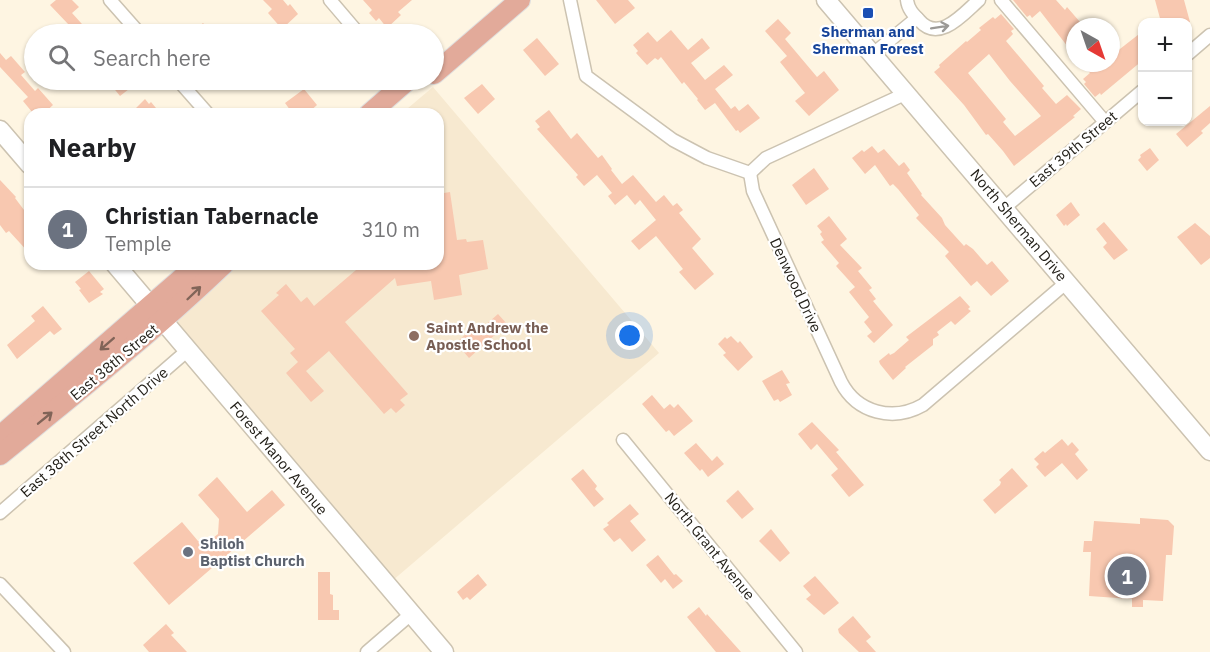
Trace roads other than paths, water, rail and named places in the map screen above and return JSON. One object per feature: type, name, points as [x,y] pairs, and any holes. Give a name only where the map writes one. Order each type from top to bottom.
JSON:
[{"type":"main road","points":[[444,48],[499,0]]},
{"type":"main road","points":[[444,65],[520,0]]},
{"type":"main road","name":"North Sherman Drive","points":[[826,0],[1210,451]]},
{"type":"main road","points":[[375,108],[393,90]]},
{"type":"main road","points":[[395,108],[416,90]]},
{"type":"main road","points":[[0,130],[24,158]]},
{"type":"main road","name":"Forest Manor Avenue","points":[[120,270],[444,652]]},
{"type":"main road","name":"East 38th Street","points":[[0,455],[157,313],[193,270]]},
{"type":"main road","name":"East 38th Street","points":[[0,436],[216,270]]},
{"type":"street","points":[[110,0],[131,24]]},
{"type":"street","points":[[330,0],[350,24]]},
{"type":"street","points":[[570,0],[586,76],[673,140],[707,158],[750,173],[766,158],[907,93]]},
{"type":"street","points":[[907,0],[908,7],[927,28],[941,29],[949,26],[979,0]]},
{"type":"street","points":[[1001,0],[1105,123]]},
{"type":"street","points":[[873,54],[917,18]]},
{"type":"street","points":[[1192,51],[1210,35]]},
{"type":"street","points":[[187,90],[203,108]]},
{"type":"street","name":"East 39th Street","points":[[1004,208],[1138,95]]},
{"type":"street","name":"Denwood Drive","points":[[750,173],[753,191],[844,387],[854,400],[880,413],[907,412],[923,405],[1067,282]]},
{"type":"street","name":"East 38th Street North Drive","points":[[0,513],[188,350]]},
{"type":"street","name":"North Grant Avenue","points":[[623,440],[796,652]]},
{"type":"street","points":[[0,584],[64,652]]},
{"type":"street","points":[[367,652],[411,614]]},
{"type":"place","name":"Sherman and Sherman Forest","points":[[868,13]]},
{"type":"place","name":"Saint Andrew the Apostle School","points":[[414,336]]},
{"type":"place","name":"Shiloh Baptist Church","points":[[188,552]]},
{"type":"place","name":"Christian Tabernacle","points":[[1127,576]]}]
